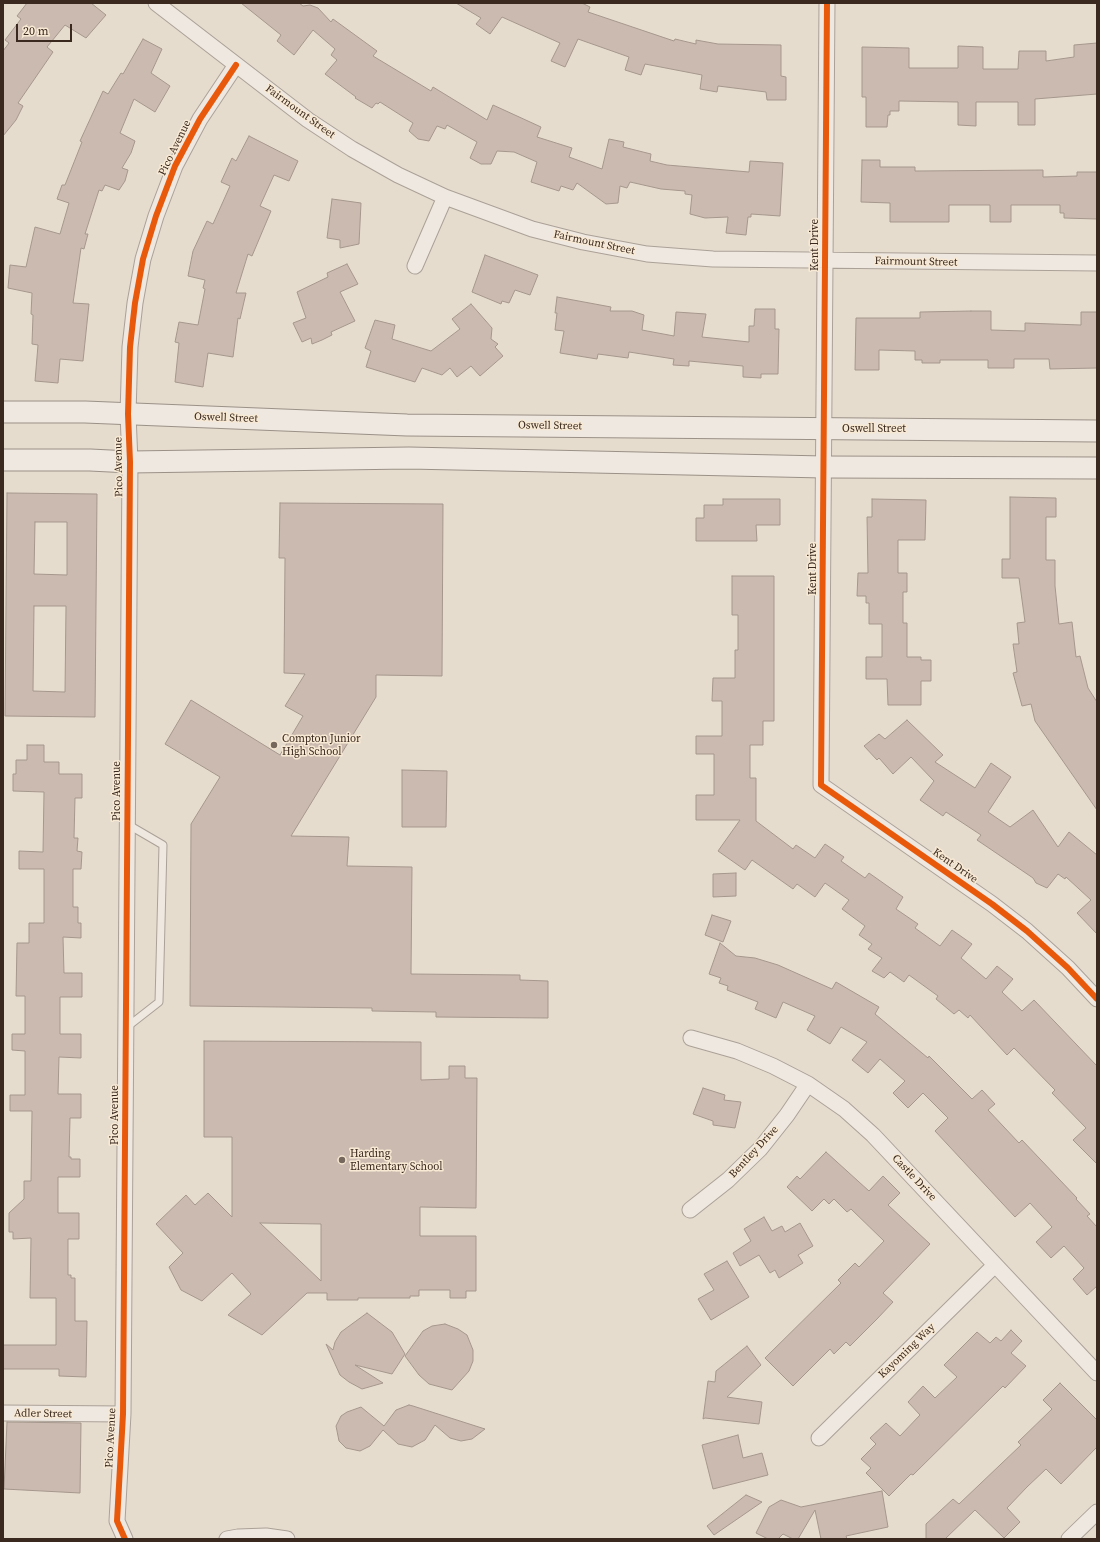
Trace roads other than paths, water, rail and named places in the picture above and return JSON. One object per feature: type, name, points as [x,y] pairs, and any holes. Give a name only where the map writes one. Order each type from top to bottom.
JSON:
[{"type":"main road","name":"Oswell Street","points":[[3,412],[128,414],[407,425],[1097,431]]},
{"type":"main road","points":[[3,460],[90,460],[130,462],[409,458],[824,468],[1097,468]]},
{"type":"street","name":"Fairmount Street","points":[[156,3],[308,120],[352,149],[398,175],[445,197],[532,229],[582,242],[640,252],[713,259],[1097,263]]},
{"type":"street","name":"Kent Drive","points":[[827,3],[821,785],[1022,926],[1068,968],[1097,999]]},
{"type":"street","name":"Pico Avenue","points":[[125,1539],[117,1521],[123,1414],[126,824],[130,462],[128,414],[130,347],[135,303],[143,259],[156,216],[175,166],[197,125],[236,65]]},
{"type":"street","points":[[415,266],[445,197]]},
{"type":"street","name":"Castle Drive","points":[[691,1038],[737,1051],[773,1066],[808,1084],[844,1109],[874,1135],[1097,1373]]},
{"type":"street","name":"Bentley Drive","points":[[690,1210],[728,1180],[760,1149],[788,1115],[808,1084]]},
{"type":"street","name":"Kayoming Way","points":[[819,1438],[996,1265]]},
{"type":"street","name":"Adler Street","points":[[3,1413],[123,1414]]},
{"type":"street","points":[[1069,1539],[1097,1512]]},
{"type":"street","points":[[226,1539],[266,1536],[287,1539]]},
{"type":"lane","points":[[125,1029],[159,1002],[163,880],[163,845],[126,824]]},
{"type":"place","name":"Compton Junior High School","points":[[274,745]]},
{"type":"place","name":"Harding Elementary School","points":[[342,1160]]}]
